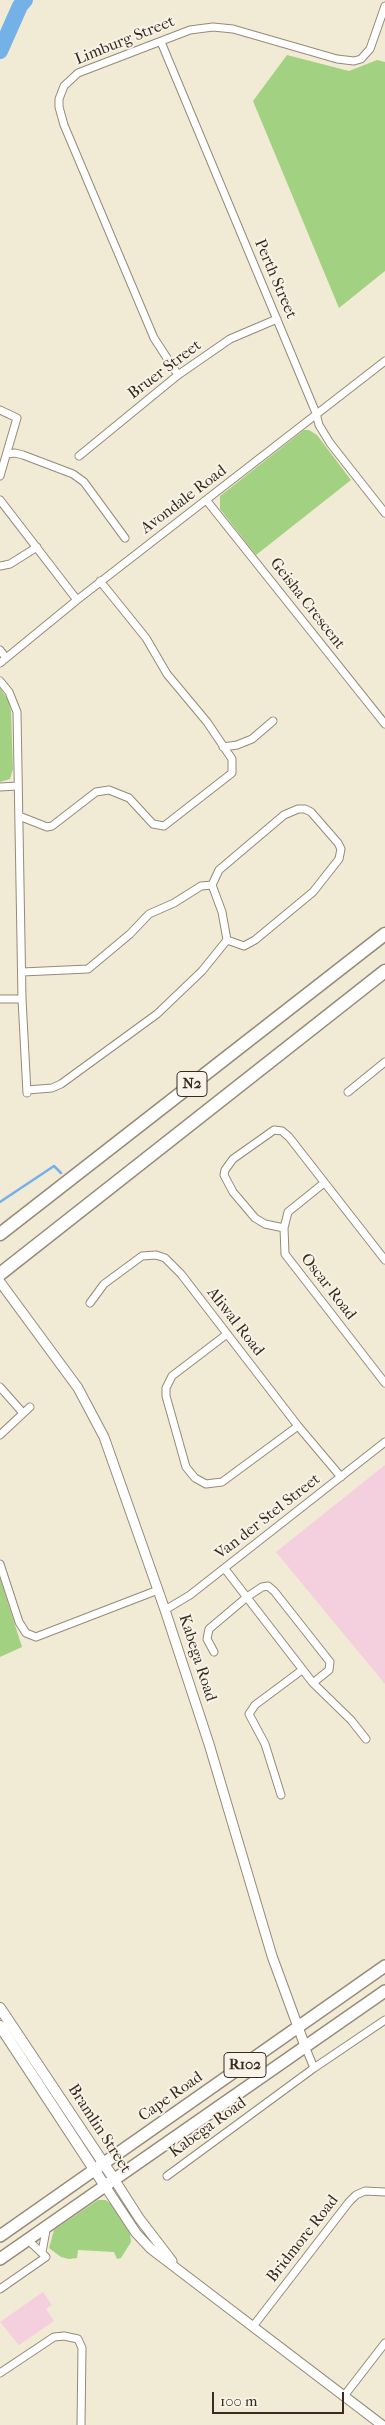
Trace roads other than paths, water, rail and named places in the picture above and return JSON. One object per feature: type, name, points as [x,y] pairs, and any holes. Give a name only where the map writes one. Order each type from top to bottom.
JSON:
[{"type":"highway","name":"N2","points":[[0,1234],[385,934]]},
{"type":"highway","name":"N2","points":[[5,1270],[385,971]]},
{"type":"main road","name":"Cape Road","points":[[0,2236],[385,1966]]},
{"type":"main road","name":"Cape Road","points":[[0,2259],[385,1990]]},
{"type":"main road","name":"Bramlin Street","points":[[0,2008],[110,2182]]},
{"type":"main road","name":"Bramlin Street","points":[[0,2026],[100,2167]]},
{"type":"street","name":"Limburg Street","points":[[178,374],[154,338],[64,125],[59,107],[59,98],[64,86],[78,73],[190,30],[223,28],[337,59],[354,61],[361,59],[370,50],[385,6]]},
{"type":"street","name":"Perth Street","points":[[161,42],[316,413],[318,425],[385,513]]},
{"type":"street","name":"Bruer Street","points":[[79,456],[178,374],[230,338],[277,319]]},
{"type":"street","name":"Avondale Road","points":[[3,660],[77,600],[385,361]]},
{"type":"street","points":[[0,410],[18,418],[0,476]]},
{"type":"street","points":[[7,454],[23,455],[84,482],[125,538]]},
{"type":"street","points":[[0,500],[77,600]]},
{"type":"street","name":"Geisha Crescent","points":[[207,501],[385,724]]},
{"type":"street","points":[[0,566],[10,564],[37,547]]},
{"type":"street","points":[[19,816],[47,827],[52,826],[96,792],[109,790],[129,798],[153,824],[164,826],[232,773],[232,759],[167,674],[150,643],[100,582]]},
{"type":"street","points":[[0,650],[3,660]]},
{"type":"street","points":[[0,681],[9,692],[17,712],[22,999],[27,1092],[52,1088],[61,1084],[149,1020],[202,971],[227,940],[222,912],[212,884],[215,876],[227,862],[251,845],[263,832],[284,816],[298,808],[312,812],[341,849],[339,859],[313,892],[256,940],[244,946],[227,940]]},
{"type":"street","points":[[223,747],[234,746],[252,739],[273,721]]},
{"type":"street","points":[[0,787],[18,786]]},
{"type":"street","points":[[22,972],[88,969],[130,934],[149,914],[174,903],[201,886],[212,884]]},
{"type":"street","points":[[0,999],[22,999]]},
{"type":"street","points":[[348,1092],[385,1062]]},
{"type":"street","points":[[324,1182],[288,1212],[284,1228],[265,1224],[255,1218],[226,1181],[225,1170],[230,1163],[267,1134],[278,1130],[289,1137],[385,1260]]},
{"type":"street","name":"Oscar Road","points":[[284,1228],[284,1243],[290,1261],[385,1383]]},
{"type":"street","name":"Aliwal Road","points":[[90,1303],[104,1284],[142,1256],[156,1255],[165,1258],[180,1274],[298,1426],[341,1477]]},
{"type":"street","name":"Kabega Road","points":[[0,1282],[78,1388],[104,1437],[165,1610],[209,1744],[272,1956],[314,2068]]},
{"type":"street","points":[[227,1334],[172,1376],[166,1388],[166,1396],[186,1467],[195,1478],[206,1484],[222,1482],[298,1426]]},
{"type":"street","points":[[0,1387],[23,1413]]},
{"type":"street","points":[[0,1435],[30,1407]]},
{"type":"street","name":"Van der Stel Street","points":[[165,1610],[190,1596],[384,1444]]},
{"type":"street","points":[[0,1564],[19,1622],[26,1633],[36,1637],[158,1590]]},
{"type":"street","points":[[225,1569],[302,1670],[351,1720],[366,1739]]},
{"type":"street","points":[[214,1652],[207,1639],[208,1629],[262,1587],[271,1588],[328,1658],[331,1665],[329,1670],[313,1683]]},
{"type":"street","points":[[281,1795],[265,1744],[249,1714],[255,1705],[302,1670]]},
{"type":"street","name":"Kabega Road","points":[[167,2176],[314,2068],[385,2020]]},
{"type":"street","name":"Bramlin Street","points":[[110,2182],[175,2266],[382,2425]]},
{"type":"street","name":"Bridmore Road","points":[[254,2325],[356,2195],[365,2191],[385,2192]]},
{"type":"street","points":[[42,2252],[47,2225]]},
{"type":"street","points":[[0,2289],[46,2257],[27,2239]]},
{"type":"street","points":[[0,2373],[54,2337],[64,2336],[78,2339],[82,2348],[81,2425]]},
{"type":"street","points":[[344,2396],[385,2343]]},
{"type":"waterway","points":[[0,51],[20,6],[25,0]]},
{"type":"waterway","points":[[0,1202],[54,1166],[61,1173]]}]
